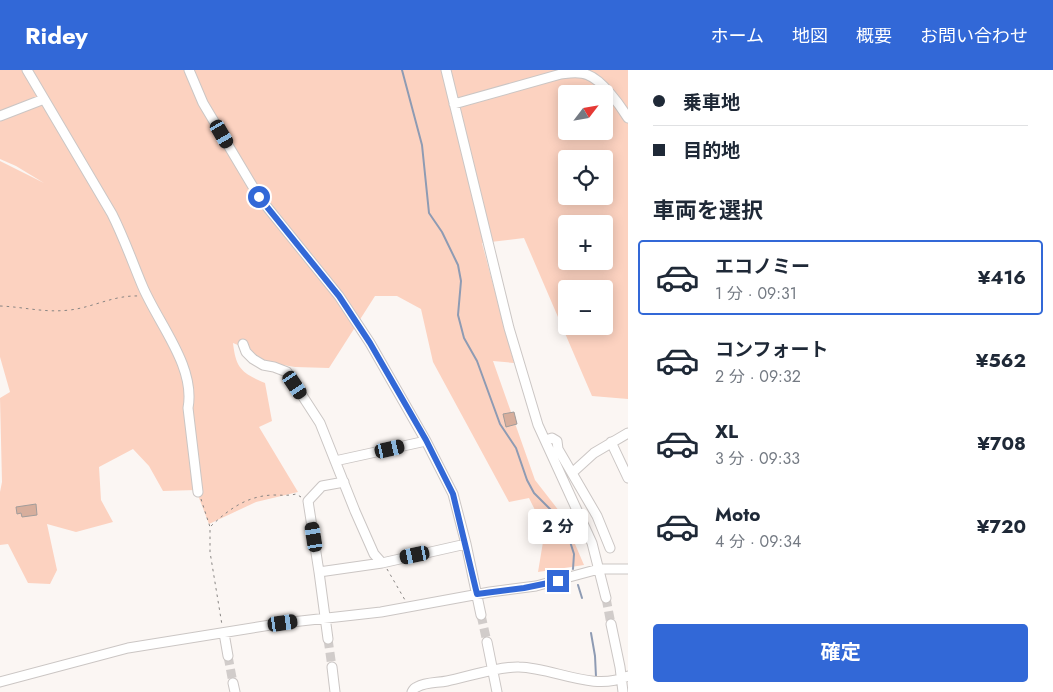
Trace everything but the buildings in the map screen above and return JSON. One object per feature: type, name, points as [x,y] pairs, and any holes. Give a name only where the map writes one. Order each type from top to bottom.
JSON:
[{"type":"street","points":[[27,70],[125,238],[142,285],[179,355],[189,384],[190,397],[188,408],[198,492]]},
{"type":"street","points":[[189,70],[203,103],[259,197],[339,296],[370,343],[426,440],[453,494],[481,616]]},
{"type":"street","points":[[446,70],[509,328],[538,425],[586,530],[606,598]]},
{"type":"street","points":[[454,104],[561,74],[576,72],[593,77],[614,98],[628,118]]},
{"type":"street","points":[[0,116],[44,99]]},
{"type":"street","points":[[243,344],[246,352],[253,359],[263,365],[287,372],[320,423],[374,554],[382,563]]},
{"type":"street","points":[[572,473],[594,453],[628,433]]},
{"type":"street","points":[[546,440],[552,438],[557,441],[558,449],[597,516],[610,548]]},
{"type":"street","points":[[335,461],[426,440]]},
{"type":"street","points":[[611,442],[628,478]]},
{"type":"street","points":[[328,639],[308,501],[322,486],[344,482]]},
{"type":"street","points":[[319,572],[382,563],[466,544]]},
{"type":"street","points":[[0,682],[113,651],[325,617],[373,613],[477,594],[547,584],[599,569],[628,569]]},
{"type":"street","points":[[611,624],[625,678],[623,692]]},
{"type":"street","points":[[224,633],[228,656]]},
{"type":"street","points":[[487,642],[497,692]]},
{"type":"street","points":[[332,667],[336,692]]},
{"type":"street","points":[[412,692],[415,687],[427,684],[520,667],[597,683],[625,678]]},
{"type":"path","points":[[0,306],[45,312],[82,308],[115,297],[138,295],[149,298]]},
{"type":"path","points":[[198,492],[210,527],[210,552],[224,633]]},
{"type":"path","points":[[210,527],[227,510],[251,498],[296,494],[308,501]]},
{"type":"path","points":[[382,563],[408,607]]},
{"type":"shaded area","points":[[0,70],[628,70],[628,399],[592,396],[566,335],[613,335],[613,280],[558,280],[558,317],[524,238],[482,243],[514,363],[493,361],[535,480],[563,516],[584,565],[538,572],[545,530],[529,498],[509,502],[433,362],[421,309],[397,296],[375,296],[329,368],[295,367],[265,362],[250,350],[233,343],[236,359],[242,369],[265,383],[272,421],[259,427],[298,492],[256,502],[209,524],[196,490],[163,491],[149,466],[133,449],[99,467],[101,500],[113,522],[76,532],[47,524],[57,570],[50,584],[28,583],[8,544],[0,545],[0,492],[2,482],[0,398],[10,392],[0,357],[0,161],[44,183],[16,166],[0,159]]},
{"type":"waterway","points":[[402,70],[422,145],[429,213],[442,232],[458,265],[461,281],[458,315],[464,338],[477,361],[500,424],[516,448],[527,480],[534,493],[557,516],[566,529],[574,554],[573,569]]},
{"type":"waterway","points":[[578,585],[582,598]]},
{"type":"waterway","points":[[591,633],[596,677]]},
{"type":"tunnel","points":[[606,598],[611,624]]},
{"type":"tunnel","points":[[481,615],[487,642]]},
{"type":"tunnel","points":[[328,639],[332,667]]},
{"type":"tunnel","points":[[228,656],[233,683]]},
{"type":"route","points":[[259,197],[339,296],[370,343],[426,440],[453,494],[477,594],[524,588],[558,581]]}]
